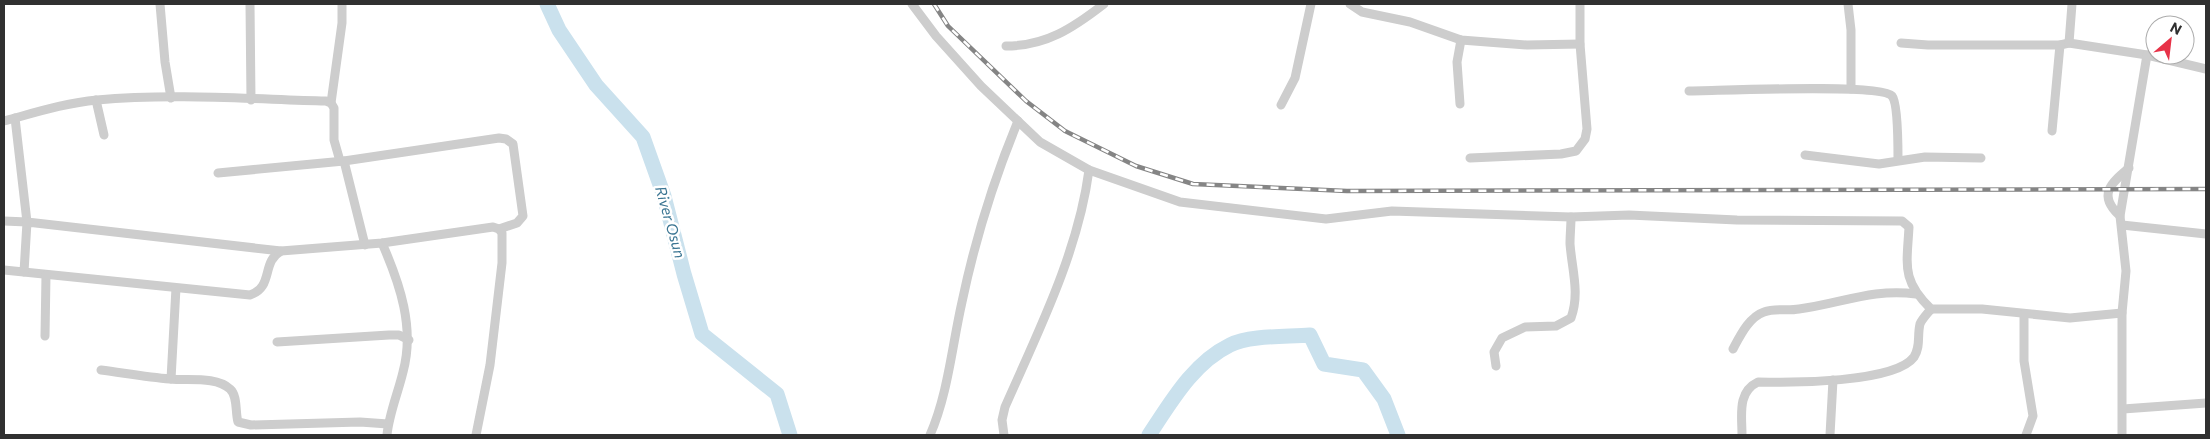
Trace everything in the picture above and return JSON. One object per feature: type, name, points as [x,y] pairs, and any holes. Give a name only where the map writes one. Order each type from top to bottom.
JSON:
[{"type":"street","points":[[160,4],[165,62],[171,98]]},
{"type":"street","points":[[250,4],[251,100]]},
{"type":"street","points":[[342,4],[342,23],[332,103],[334,108],[334,140],[342,161],[365,245]]},
{"type":"street","points":[[912,4],[936,36],[981,86],[1040,142],[1089,170],[1180,202],[1275,215],[1326,219],[1392,211],[1571,217],[1628,215],[1746,220],[1902,221],[1909,227],[1907,262],[1909,280],[1916,294],[1932,309],[1982,309],[2070,318],[2122,313]]},
{"type":"street","points":[[1006,46],[1027,46],[1057,35],[1077,24],[1104,4]]},
{"type":"street","points":[[1282,105],[1294,78],[1310,4]]},
{"type":"street","points":[[1350,4],[1362,12],[1410,22],[1461,40],[1527,45],[1580,44]]},
{"type":"street","points":[[1470,158],[1576,151],[1585,139],[1587,129],[1580,44],[1580,4]]},
{"type":"street","points":[[1848,4],[1851,30],[1851,89]]},
{"type":"street","points":[[2052,131],[2064,44],[2072,4]]},
{"type":"street","points":[[1460,104],[1457,62],[1461,40]]},
{"type":"street","points":[[1901,43],[1928,45],[2064,44],[2145,55]]},
{"type":"street","points":[[2122,435],[2122,313],[2126,271],[2121,220],[2145,65]]},
{"type":"street","points":[[2189,65],[2206,69]]},
{"type":"street","points":[[1689,91],[1851,89],[1891,95],[1894,100],[1898,160]]},
{"type":"street","points":[[4,121],[55,107],[96,100],[171,98],[332,103]]},
{"type":"street","points":[[96,100],[104,135]]},
{"type":"street","points":[[15,118],[27,222],[24,272]]},
{"type":"street","points":[[930,435],[950,359],[974,251],[1001,163],[1018,121]]},
{"type":"street","points":[[4,221],[281,251],[365,245],[494,227],[499,229],[517,223],[523,216],[513,144],[506,139],[499,138],[342,161],[218,173]]},
{"type":"street","points":[[1805,155],[1879,164],[1925,157],[1981,158]]},
{"type":"street","points":[[2130,168],[2113,181],[2109,190],[2109,200],[2121,220],[2206,234]]},
{"type":"street","points":[[1004,435],[1002,420],[1004,407],[1060,277],[1085,199],[1089,170]]},
{"type":"street","points":[[1496,366],[1494,352],[1502,338],[1525,327],[1556,326],[1571,318],[1575,306],[1575,279],[1570,244],[1571,217]]},
{"type":"street","points":[[476,435],[490,365],[502,263],[502,233],[499,229]]},
{"type":"street","points":[[382,243],[393,268],[404,302],[409,340],[404,371],[388,424],[387,435]]},
{"type":"street","points":[[4,270],[250,295],[259,292],[264,286],[272,257],[281,251]]},
{"type":"street","points":[[45,336],[46,275]]},
{"type":"street","points":[[172,379],[176,288]]},
{"type":"street","points":[[1733,349],[1741,333],[1755,317],[1764,312],[1799,309],[1893,291],[1916,294]]},
{"type":"street","points":[[1742,435],[1742,405],[1745,391],[1749,386],[1758,382],[1833,380],[1905,366],[1914,357],[1920,345],[1920,323],[1932,309]]},
{"type":"street","points":[[2024,314],[2024,361],[2033,416],[2026,435]]},
{"type":"street","points":[[277,342],[399,335],[409,340]]},
{"type":"street","points":[[101,370],[172,379],[196,380],[230,389],[235,397],[235,412],[238,422],[251,425],[360,422],[388,424]]},
{"type":"street","points":[[1830,435],[1833,380]]},
{"type":"street","points":[[2123,409],[2206,403]]},
{"type":"waterway","name":"River Osun","points":[[547,4],[559,30],[596,85],[643,137],[664,196],[702,334],[777,394],[790,435]]},
{"type":"waterway","name":"River Osun","points":[[1149,435],[1184,384],[1205,362],[1217,353],[1230,345],[1248,340],[1310,335],[1324,364],[1363,370],[1384,399],[1398,435]]},
{"type":"railway","points":[[934,4],[948,26],[1026,101],[1065,131],[1136,166],[1193,184],[1347,191],[2206,189]]}]
